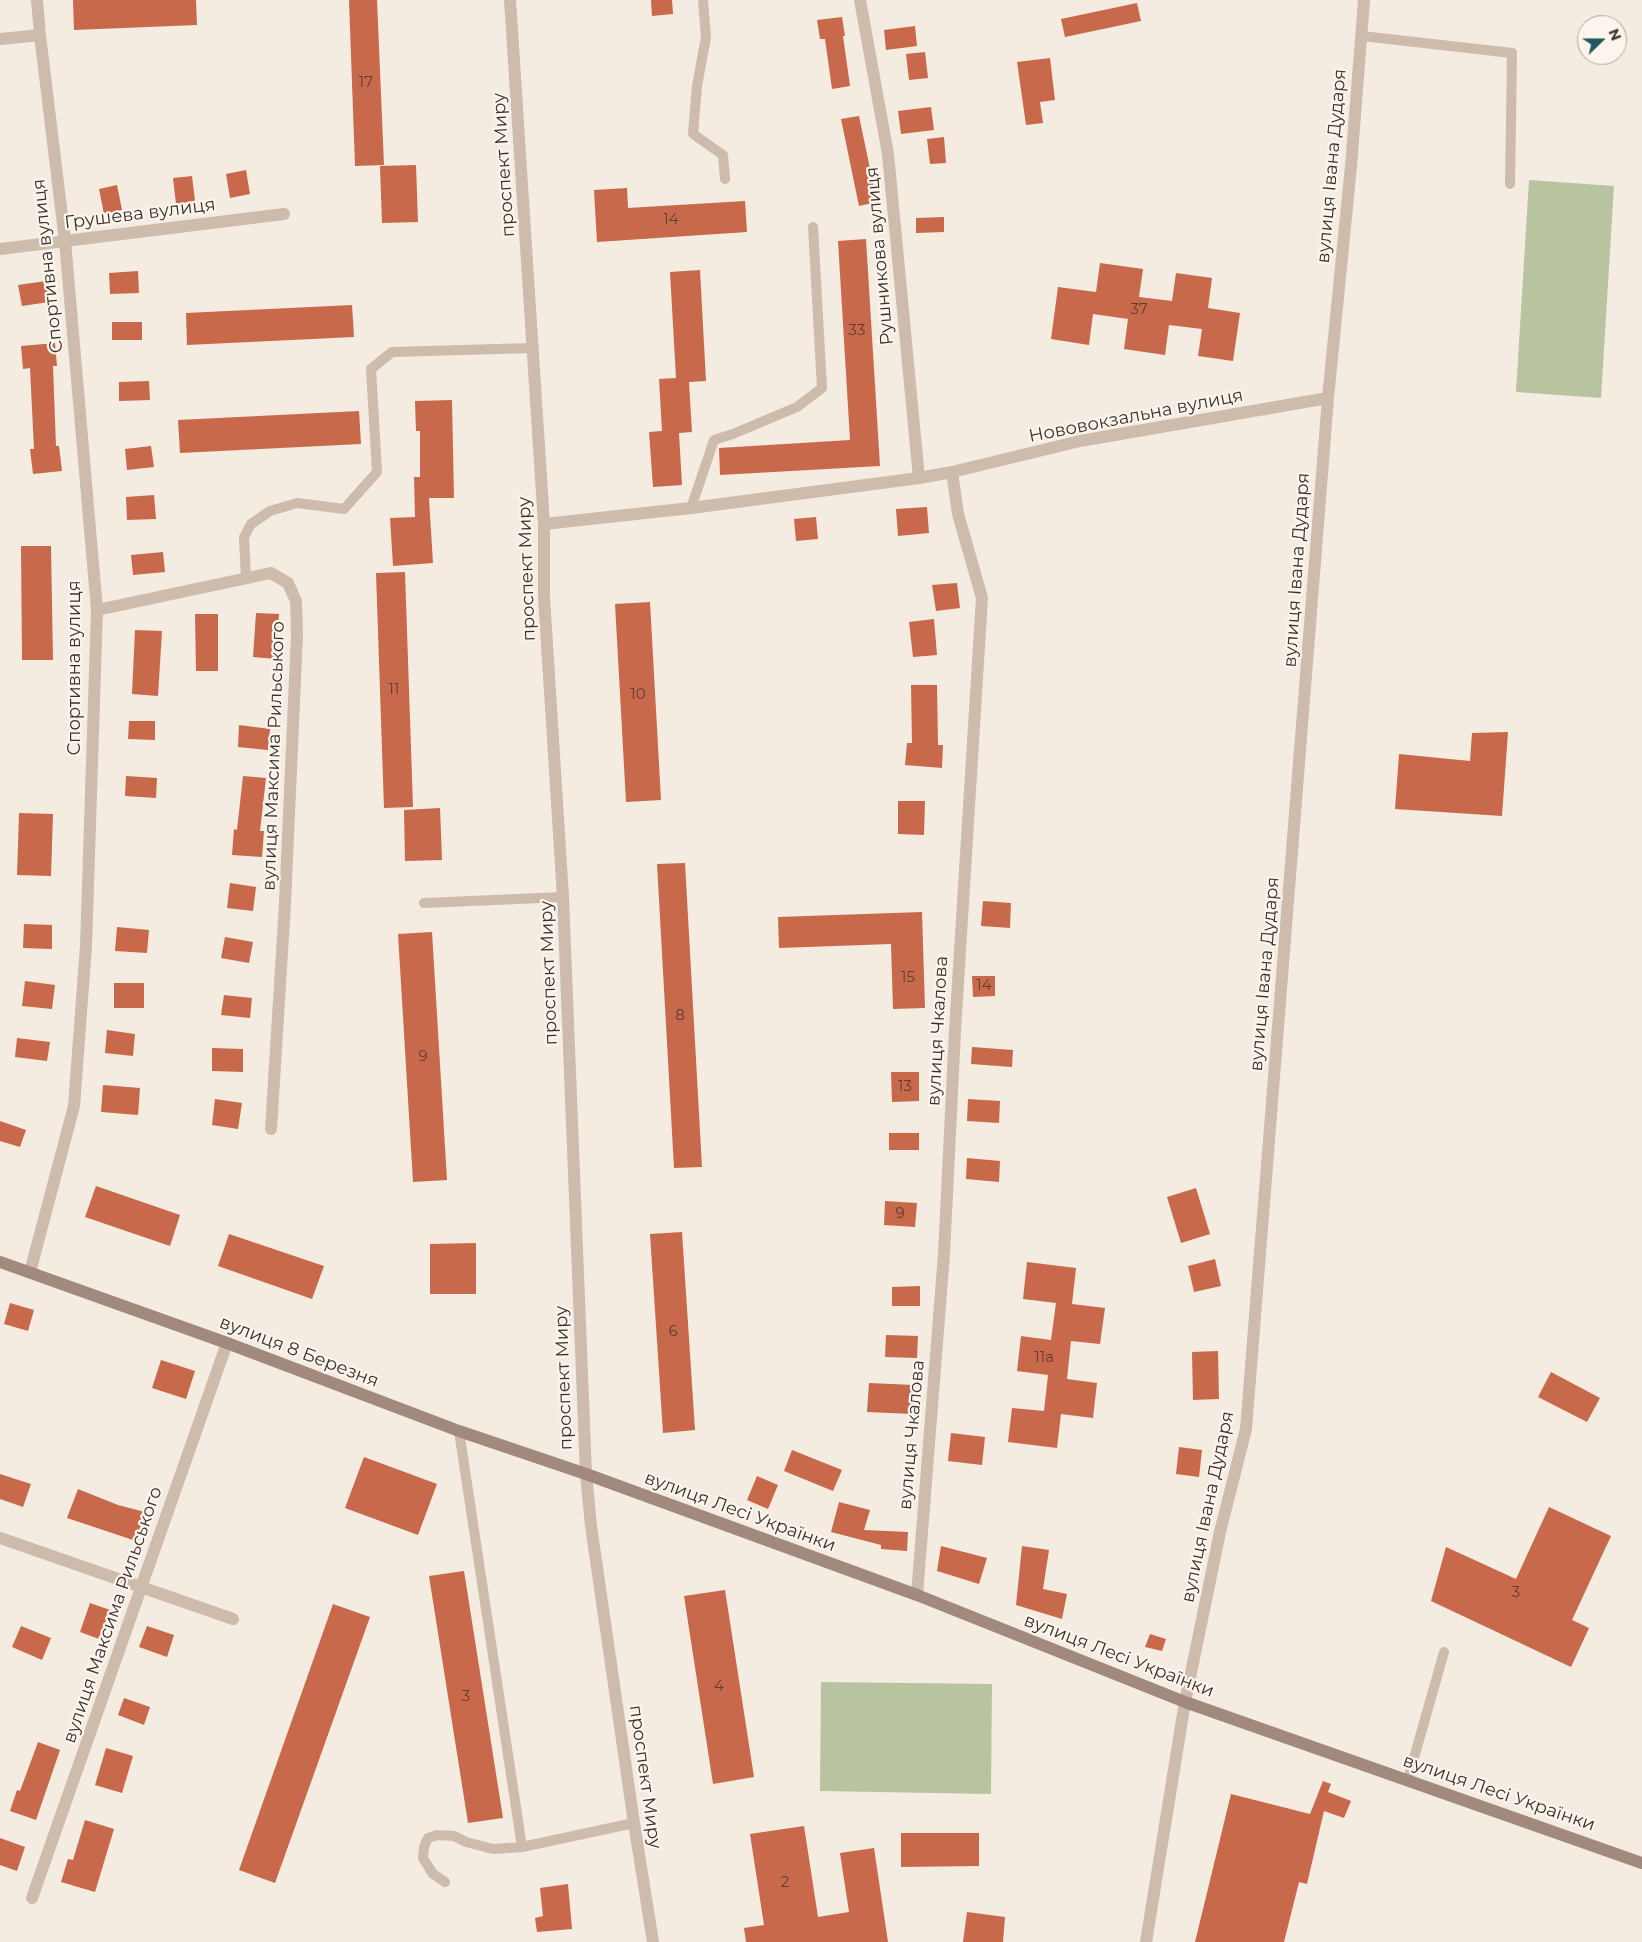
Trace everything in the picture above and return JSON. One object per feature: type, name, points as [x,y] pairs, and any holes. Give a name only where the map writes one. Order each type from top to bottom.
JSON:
[{"type":"main road","name":"вулиця 8 Березня","points":[[0,1262],[226,1343],[459,1431],[586,1474]]},
{"type":"main road","name":"вулиця Лесі Українки","points":[[586,1474],[917,1595],[1185,1702],[1642,1863]]},
{"type":"street","name":"Спортивна вулиця","points":[[30,1272],[74,1106],[86,946],[97,610],[65,241],[40,35],[38,0]]},
{"type":"street","name":"проспект Миру","points":[[510,0],[523,176],[544,524],[544,597],[563,897],[586,1474],[591,1526],[653,1942]]},
{"type":"street","name":"Рушникова вулиця","points":[[860,0],[888,154],[919,478]]},
{"type":"street","name":"вулиця Івана Дударя","points":[[1146,1942],[1185,1702],[1220,1532],[1246,1429],[1328,398],[1364,0]]},
{"type":"street","points":[[0,39],[40,35]]},
{"type":"street","name":"Грушева вулиця","points":[[0,249],[284,214]]},
{"type":"street","name":"Нововокзальна вулиця","points":[[952,472],[1080,441],[1328,398]]},
{"type":"street","points":[[544,524],[691,508],[952,472]]},
{"type":"street","name":"вулиця Чкалова","points":[[917,1595],[944,1254],[955,1031],[982,598],[958,514],[952,472]]},
{"type":"street","name":"вулиця Максима Рильського","points":[[97,610],[271,573],[288,583],[296,601],[297,634],[286,904],[271,1129]]},
{"type":"street","name":"вулиця Максима Рильського","points":[[32,1898],[226,1343]]},
{"type":"street","points":[[0,1538],[233,1619]]},
{"type":"lane","points":[[703,0],[706,37],[697,86],[693,134],[722,155],[725,179]]},
{"type":"lane","points":[[1362,36],[1512,53],[1510,184]]},
{"type":"lane","points":[[691,508],[714,440],[797,407],[822,388],[813,227]]},
{"type":"lane","points":[[246,579],[244,536],[252,524],[270,511],[297,503],[344,509],[377,472],[371,369],[392,352],[532,348]]},
{"type":"lane","points":[[424,903],[563,897]]},
{"type":"lane","points":[[459,1431],[522,1847]]},
{"type":"lane","points":[[1408,1779],[1444,1652]]},
{"type":"lane","points":[[445,1882],[432,1874],[423,1858],[424,1847],[428,1838],[437,1835],[454,1836],[466,1842],[493,1849],[522,1847],[634,1823]]},
{"type":"green space","points":[[1529,180],[1614,186],[1601,398],[1516,392]]},
{"type":"green space","points":[[821,1682],[992,1684],[991,1794],[820,1791]]},
{"type":"building","points":[[73,0],[196,0],[197,25],[74,30]]},
{"type":"building","points":[[349,0],[377,0],[384,165],[355,166]]},
{"type":"building","points":[[651,0],[672,0],[673,14],[652,16]]},
{"type":"building","points":[[1137,3],[1141,21],[1065,37],[1061,19]]},
{"type":"building","points":[[842,17],[850,86],[832,89],[825,39],[820,39],[817,20]]},
{"type":"building","points":[[915,26],[917,46],[886,50],[884,30]]},
{"type":"building","points":[[925,52],[928,78],[909,80],[906,54]]},
{"type":"building","points":[[1050,58],[1055,100],[1040,102],[1043,123],[1026,125],[1017,62]]},
{"type":"building","points":[[931,107],[934,130],[901,134],[898,111]]},
{"type":"building","points":[[859,116],[877,202],[859,206],[841,119]]},
{"type":"building","points":[[944,137],[946,163],[930,164],[927,139]]},
{"type":"building","points":[[416,165],[418,222],[382,223],[380,166]]},
{"type":"building","points":[[246,170],[250,194],[230,198],[226,174]]},
{"type":"building","points":[[192,176],[195,201],[176,204],[173,178]]},
{"type":"building","points":[[117,185],[122,210],[104,214],[99,189]]},
{"type":"building","points":[[627,188],[628,208],[745,201],[747,232],[597,242],[594,190]]},
{"type":"building","points":[[944,217],[944,232],[916,233],[916,218]]},
{"type":"building","points":[[866,239],[880,466],[720,475],[719,448],[850,440],[838,241]]},
{"type":"building","points":[[1100,263],[1143,269],[1139,297],[1172,301],[1176,273],[1212,278],[1208,308],[1240,313],[1233,361],[1198,356],[1202,329],[1169,325],[1165,355],[1124,349],[1128,319],[1093,314],[1089,345],[1051,339],[1058,287],[1096,292]]},
{"type":"building","points":[[700,270],[706,381],[689,382],[692,432],[679,433],[682,485],[653,487],[649,432],[662,431],[659,379],[676,378],[670,272]]},
{"type":"building","points":[[138,271],[139,293],[110,294],[109,273]]},
{"type":"building","points":[[46,281],[49,302],[22,306],[18,285]]},
{"type":"building","points":[[352,305],[354,337],[187,345],[186,313]]},
{"type":"building","points":[[112,322],[142,322],[142,340],[112,340]]},
{"type":"building","points":[[55,343],[57,366],[53,366],[56,446],[59,446],[62,471],[33,474],[30,449],[34,449],[30,368],[23,369],[21,346]]},
{"type":"building","points":[[149,381],[150,400],[119,401],[119,382]]},
{"type":"building","points":[[452,400],[454,498],[429,498],[433,563],[393,566],[390,518],[415,517],[414,477],[420,477],[420,431],[416,431],[415,401]]},
{"type":"building","points":[[359,411],[361,444],[180,453],[178,420]]},
{"type":"building","points":[[151,446],[154,467],[127,470],[125,449]]},
{"type":"building","points":[[154,495],[156,519],[127,520],[126,497]]},
{"type":"building","points":[[927,507],[929,533],[898,536],[896,509]]},
{"type":"building","points":[[816,517],[818,539],[796,541],[794,519]]},
{"type":"building","points":[[21,546],[51,546],[53,660],[22,660]]},
{"type":"building","points":[[163,552],[165,572],[133,575],[131,555]]},
{"type":"building","points":[[405,572],[413,807],[384,808],[376,573]]},
{"type":"building","points":[[957,583],[960,608],[936,611],[932,585]]},
{"type":"building","points":[[650,602],[661,800],[626,802],[615,604]]},
{"type":"building","points":[[256,613],[279,614],[276,659],[253,657]]},
{"type":"building","points":[[195,614],[218,614],[218,671],[196,671]]},
{"type":"building","points":[[934,619],[937,655],[913,657],[909,622]]},
{"type":"building","points":[[135,630],[162,631],[158,696],[132,694]]},
{"type":"building","points":[[911,685],[937,685],[938,745],[943,745],[942,768],[905,765],[907,743],[912,743]]},
{"type":"building","points":[[129,721],[155,721],[155,740],[128,739]]},
{"type":"building","points":[[239,725],[270,729],[268,750],[238,747]]},
{"type":"building","points":[[1508,732],[1502,816],[1395,809],[1399,754],[1470,761],[1472,733]]},
{"type":"building","points":[[126,776],[157,778],[156,798],[125,796]]},
{"type":"building","points":[[243,776],[266,778],[260,831],[264,831],[262,857],[232,855],[234,829],[237,830]]},
{"type":"building","points":[[898,801],[925,801],[924,835],[898,834]]},
{"type":"building","points":[[440,808],[442,860],[405,861],[404,810]]},
{"type":"building","points":[[19,813],[53,814],[51,876],[17,875]]},
{"type":"building","points":[[685,863],[702,1167],[674,1168],[657,864]]},
{"type":"building","points":[[230,883],[256,887],[253,911],[227,908]]},
{"type":"building","points":[[983,901],[1011,903],[1010,928],[981,926]]},
{"type":"building","points":[[922,912],[925,1008],[893,1009],[891,944],[779,948],[778,917]]},
{"type":"building","points":[[24,924],[52,925],[52,949],[23,948]]},
{"type":"building","points":[[117,927],[149,930],[147,953],[115,951]]},
{"type":"building","points":[[432,932],[447,1180],[413,1182],[398,934]]},
{"type":"building","points":[[225,937],[253,942],[249,963],[221,958]]},
{"type":"building","points":[[972,976],[995,976],[995,996],[973,997]]},
{"type":"building","points":[[25,981],[55,985],[52,1009],[22,1006]]},
{"type":"building","points":[[114,983],[144,983],[144,1008],[114,1008]]},
{"type":"building","points":[[224,995],[252,998],[250,1018],[221,1015]]},
{"type":"building","points":[[107,1030],[135,1034],[133,1056],[105,1053]]},
{"type":"building","points":[[17,1038],[50,1042],[47,1061],[15,1057]]},
{"type":"building","points":[[972,1047],[1013,1050],[1012,1067],[971,1064]]},
{"type":"building","points":[[212,1048],[243,1049],[243,1072],[212,1071]]},
{"type":"building","points":[[891,1072],[919,1072],[919,1101],[892,1102]]},
{"type":"building","points":[[103,1085],[140,1088],[138,1115],[101,1112]]},
{"type":"building","points":[[215,1099],[242,1103],[238,1129],[212,1125]]},
{"type":"building","points":[[968,1099],[1000,1101],[999,1123],[967,1121]]},
{"type":"building","points":[[0,1121],[26,1130],[20,1147],[0,1141]]},
{"type":"building","points":[[889,1133],[919,1133],[919,1150],[889,1150]]},
{"type":"building","points":[[967,1158],[1000,1161],[999,1182],[966,1179]]},
{"type":"building","points":[[96,1186],[180,1215],[170,1246],[85,1217]]},
{"type":"building","points":[[1196,1188],[1210,1234],[1181,1243],[1167,1197]]},
{"type":"building","points":[[885,1201],[917,1203],[915,1227],[884,1225]]},
{"type":"building","points":[[682,1232],[695,1430],[663,1433],[650,1234]]},
{"type":"building","points":[[229,1234],[324,1266],[312,1299],[218,1266]]},
{"type":"building","points":[[476,1243],[476,1294],[430,1294],[430,1244]]},
{"type":"building","points":[[1215,1259],[1221,1286],[1194,1292],[1188,1266]]},
{"type":"building","points":[[1027,1262],[1076,1268],[1072,1304],[1105,1308],[1100,1344],[1071,1341],[1067,1379],[1097,1383],[1093,1418],[1061,1414],[1057,1448],[1008,1442],[1012,1408],[1044,1411],[1048,1375],[1017,1371],[1021,1336],[1051,1340],[1056,1303],[1023,1299]]},
{"type":"building","points":[[920,1286],[920,1306],[892,1306],[892,1287]]},
{"type":"building","points":[[10,1303],[34,1310],[28,1331],[4,1324]]},
{"type":"building","points":[[886,1335],[918,1336],[917,1358],[885,1357]]},
{"type":"building","points":[[1218,1351],[1219,1399],[1193,1400],[1192,1352]]},
{"type":"building","points":[[161,1360],[195,1371],[186,1399],[152,1388]]},
{"type":"building","points":[[1551,1372],[1600,1398],[1587,1422],[1538,1397]]},
{"type":"building","points":[[869,1383],[914,1385],[913,1414],[867,1412]]},
{"type":"building","points":[[951,1433],[985,1437],[982,1465],[948,1461]]},
{"type":"building","points":[[1179,1447],[1202,1450],[1199,1477],[1176,1474]]},
{"type":"building","points":[[792,1450],[842,1470],[833,1491],[784,1471]]},
{"type":"building","points":[[364,1457],[437,1484],[418,1535],[345,1508]]},
{"type":"building","points":[[0,1474],[31,1484],[23,1507],[0,1499]]},
{"type":"building","points":[[757,1476],[778,1485],[768,1509],[747,1500]]},
{"type":"building","points":[[78,1489],[118,1505],[145,1512],[136,1541],[67,1518]]},
{"type":"building","points":[[839,1502],[870,1510],[864,1530],[908,1532],[907,1551],[881,1549],[881,1545],[831,1532]]},
{"type":"building","points":[[1549,1507],[1611,1536],[1572,1620],[1589,1628],[1571,1667],[1431,1601],[1446,1547],[1516,1579]]},
{"type":"building","points":[[941,1546],[987,1558],[979,1584],[937,1571]]},
{"type":"building","points":[[1022,1546],[1049,1550],[1043,1589],[1067,1594],[1062,1619],[1016,1605]]},
{"type":"building","points":[[464,1571],[503,1818],[468,1823],[429,1576]]},
{"type":"building","points":[[725,1590],[754,1777],[713,1784],[684,1596]]},
{"type":"building","points":[[90,1603],[110,1610],[99,1639],[80,1632]]},
{"type":"building","points":[[333,1604],[370,1617],[275,1883],[239,1870]]},
{"type":"building","points":[[21,1626],[51,1638],[42,1660],[12,1647]]},
{"type":"building","points":[[147,1626],[174,1635],[167,1657],[139,1647]]},
{"type":"building","points":[[1150,1634],[1166,1639],[1162,1651],[1145,1647]]},
{"type":"building","points":[[124,1698],[150,1707],[144,1725],[118,1715]]},
{"type":"building","points":[[38,1742],[60,1750],[36,1820],[10,1811],[17,1790],[20,1791]]},
{"type":"building","points":[[106,1748],[133,1756],[122,1793],[95,1785]]},
{"type":"building","points":[[1323,1781],[1331,1784],[1328,1792],[1351,1801],[1344,1818],[1324,1811],[1307,1884],[1299,1882],[1284,1942],[1195,1942],[1231,1794],[1310,1814]]},
{"type":"building","points":[[85,1820],[114,1829],[95,1892],[61,1882],[68,1859],[73,1860]]},
{"type":"building","points":[[804,1826],[818,1917],[849,1912],[840,1853],[874,1848],[888,1942],[746,1942],[744,1928],[764,1925],[750,1834]]},
{"type":"building","points":[[901,1833],[979,1833],[979,1866],[901,1867]]},
{"type":"building","points":[[0,1838],[25,1847],[17,1871],[0,1865]]},
{"type":"building","points":[[568,1884],[572,1929],[537,1932],[535,1918],[543,1916],[540,1888]]},
{"type":"building","points":[[967,1912],[1005,1917],[1003,1942],[963,1942]]}]
